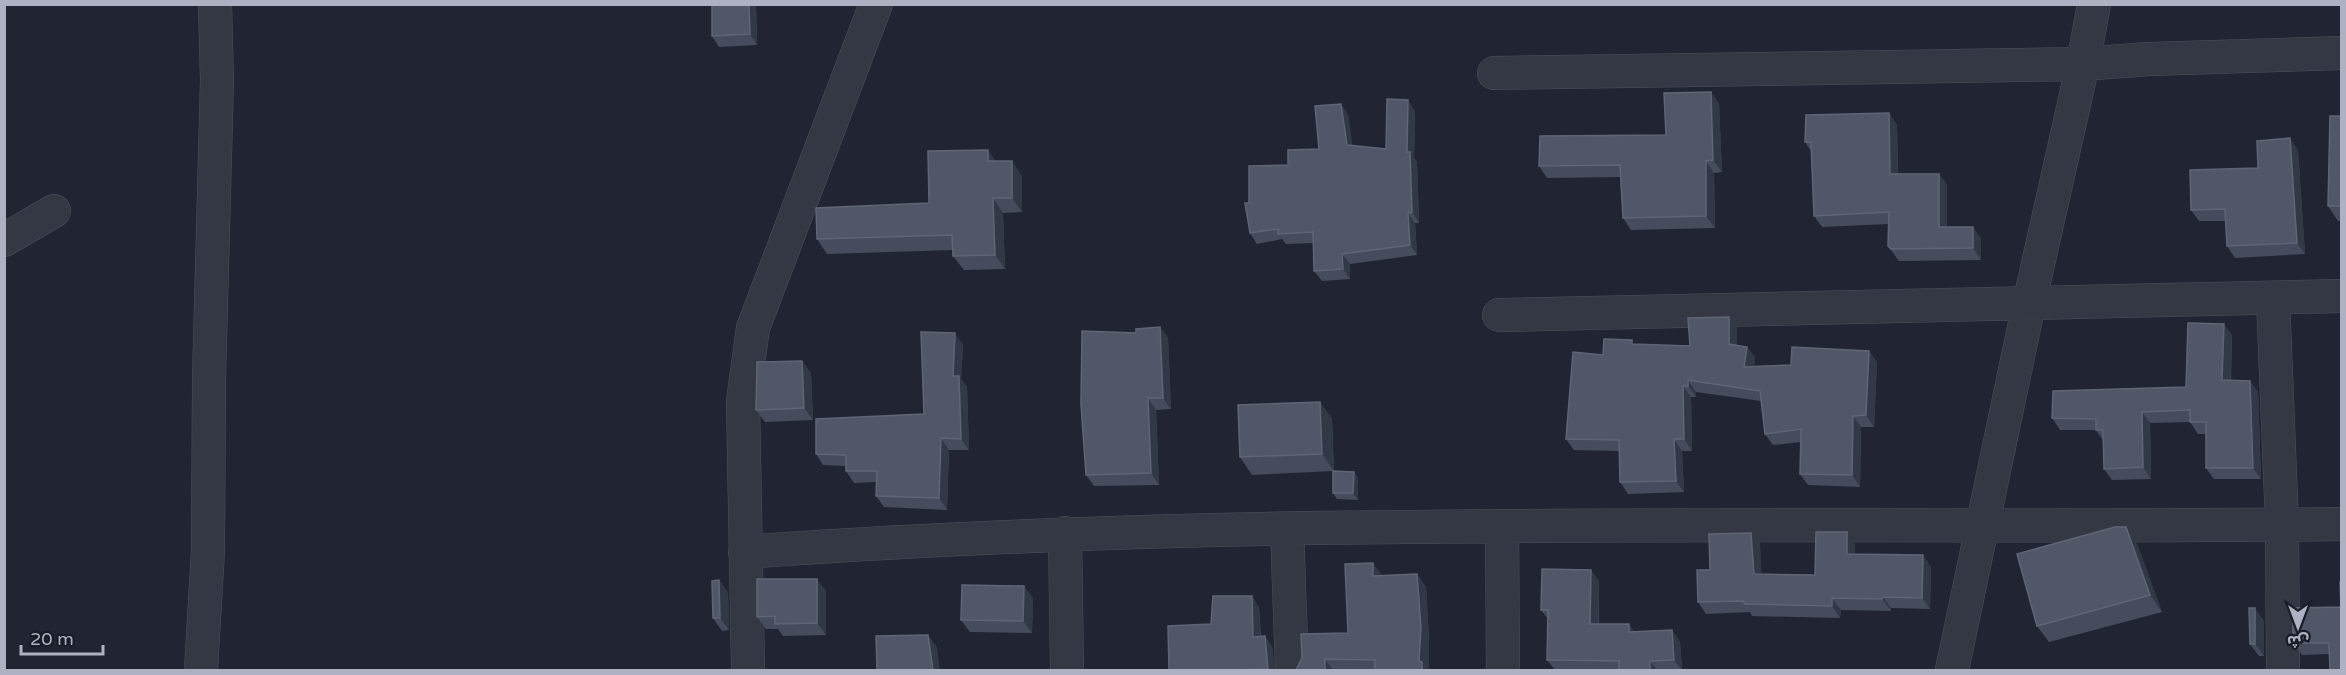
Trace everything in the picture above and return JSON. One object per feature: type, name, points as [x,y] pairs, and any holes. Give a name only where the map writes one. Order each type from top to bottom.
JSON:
[{"type":"street","points":[[201,670],[208,550],[209,379],[217,80],[215,4]]},
{"type":"street","points":[[748,670],[743,401],[753,328],[876,4]]},
{"type":"street","points":[[1952,670],[2094,4]]},
{"type":"street","points":[[1494,72],[2083,64],[2149,59],[2342,53]]},
{"type":"street","points":[[4,240],[54,211]]},
{"type":"street","points":[[1499,315],[2342,296]]},
{"type":"street","points":[[2273,298],[2282,525],[2283,670]]},
{"type":"street","points":[[745,552],[1065,533],[1502,527],[2342,524]]},
{"type":"street","points":[[1502,527],[1503,670]]},
{"type":"street","points":[[1287,530],[1292,670]]},
{"type":"street","points":[[1065,533],[1067,670]]},
{"type":"building","points":[[712,4],[749,4],[750,34],[712,36]]},
{"type":"building","points":[[1711,92],[1713,160],[1706,161],[1706,216],[1623,218],[1620,165],[1539,166],[1540,136],[1666,135],[1664,93]]},
{"type":"building","points":[[1387,99],[1408,100],[1407,152],[1410,152],[1412,212],[1408,213],[1410,245],[1342,254],[1343,269],[1314,271],[1313,232],[1278,234],[1278,229],[1250,233],[1245,203],[1249,203],[1249,166],[1288,165],[1288,150],[1319,149],[1315,106],[1341,104],[1347,145],[1386,149]]},
{"type":"building","points":[[1889,113],[1890,174],[1939,174],[1939,227],[1973,227],[1973,248],[1891,249],[1888,246],[1889,212],[1814,216],[1811,142],[1805,142],[1806,115]]},
{"type":"building","points":[[2330,116],[2342,116],[2342,206],[2328,206]]},
{"type":"building","points":[[2290,138],[2297,243],[2227,246],[2225,209],[2191,210],[2190,170],[2258,168],[2257,141]]},
{"type":"building","points":[[988,150],[988,161],[1012,161],[1012,198],[993,198],[995,255],[953,256],[952,235],[817,239],[816,208],[929,203],[928,151]]},
{"type":"building","points":[[1729,317],[1729,344],[1747,347],[1744,367],[1791,365],[1792,347],[1869,351],[1866,415],[1853,416],[1852,475],[1800,474],[1801,429],[1765,434],[1760,391],[1688,380],[1688,386],[1683,386],[1684,439],[1674,439],[1676,481],[1620,482],[1619,440],[1566,439],[1573,352],[1603,355],[1604,339],[1632,340],[1632,344],[1690,346],[1688,318]]},
{"type":"building","points":[[2188,323],[2224,324],[2222,380],[2250,381],[2253,468],[2206,468],[2206,422],[2190,422],[2190,410],[2142,412],[2143,467],[2104,469],[2103,430],[2096,430],[2096,419],[2052,418],[2053,391],[2186,387]]},
{"type":"building","points":[[1160,327],[1163,398],[1148,398],[1151,473],[1086,475],[1081,404],[1082,331],[1136,333],[1136,329]]},
{"type":"building","points":[[921,332],[955,333],[953,376],[959,376],[961,439],[941,438],[939,498],[876,496],[877,471],[846,471],[846,455],[816,454],[816,419],[924,414]]},
{"type":"building","points":[[802,361],[804,408],[756,410],[757,362]]},
{"type":"building","points":[[1320,402],[1322,454],[1240,457],[1238,405]]},
{"type":"building","points":[[1333,471],[1354,472],[1353,493],[1333,493]]},
{"type":"building","points":[[2115,527],[2126,527],[2150,595],[2037,626],[2017,554]]},
{"type":"building","points":[[1816,532],[1847,532],[1847,554],[1923,555],[1922,598],[1832,598],[1832,606],[1744,604],[1744,601],[1698,602],[1697,570],[1710,570],[1709,534],[1751,533],[1754,574],[1815,575]]},
{"type":"building","points":[[1373,563],[1373,576],[1417,574],[1421,627],[1419,661],[1422,662],[1422,670],[1375,670],[1375,660],[1325,659],[1325,670],[1296,670],[1302,658],[1301,634],[1348,633],[1345,564]]},
{"type":"building","points":[[1542,569],[1591,570],[1590,624],[1629,624],[1629,632],[1672,630],[1674,660],[1650,661],[1650,670],[1619,670],[1619,661],[1547,660],[1548,610],[1541,610]]},
{"type":"building","points":[[757,579],[817,579],[817,623],[775,624],[775,616],[757,617]]},
{"type":"building","points":[[719,580],[720,618],[713,618],[712,581]]},
{"type":"building","points":[[2340,582],[2342,582],[2342,670],[2330,670],[2329,643],[2293,643],[2293,608],[2341,607]]},
{"type":"building","points":[[962,585],[1024,586],[1023,621],[961,620]]},
{"type":"building","points":[[1213,596],[1252,596],[1253,637],[1265,636],[1268,669],[1169,670],[1168,626],[1211,624]]},
{"type":"building","points":[[2249,608],[2255,608],[2255,644],[2250,644]]},
{"type":"building","points":[[928,635],[933,670],[877,670],[876,636]]}]
